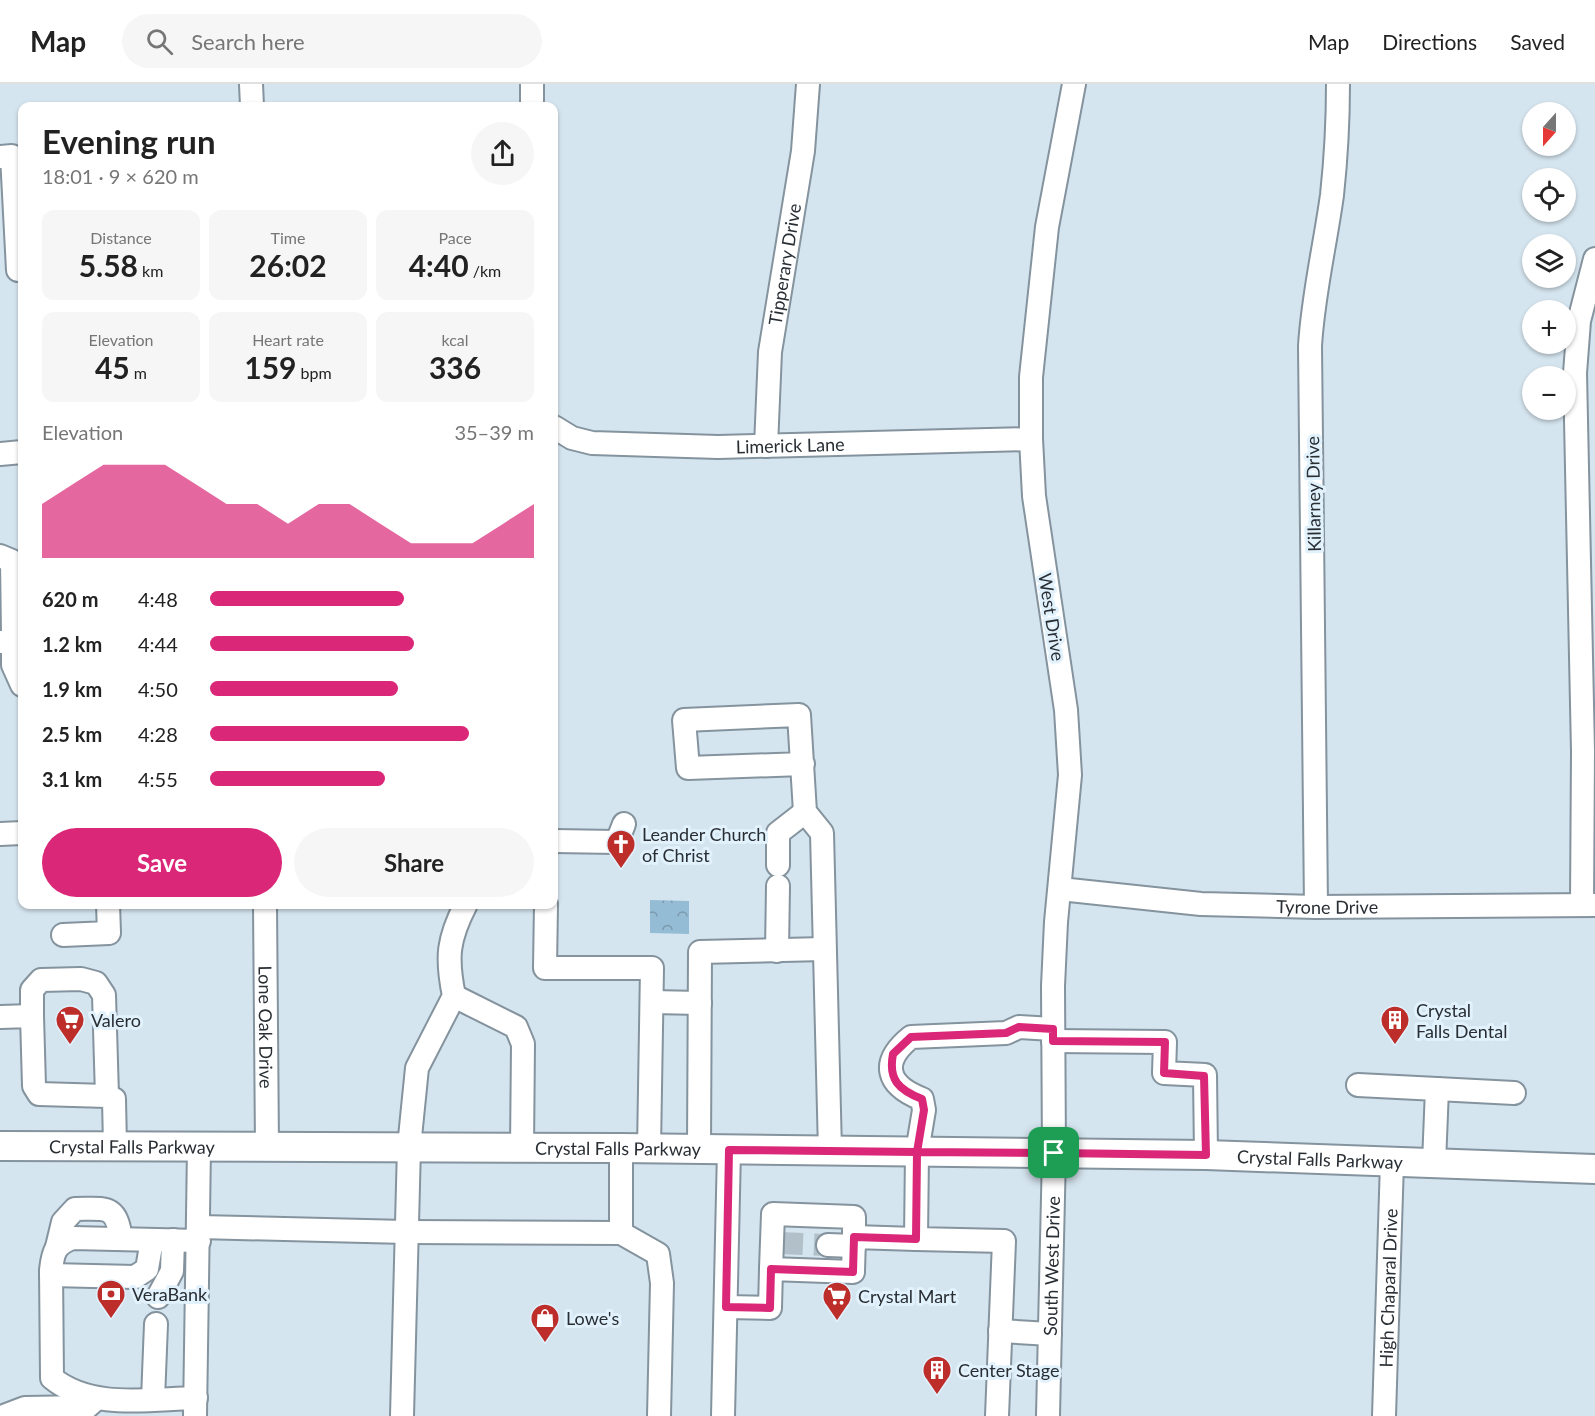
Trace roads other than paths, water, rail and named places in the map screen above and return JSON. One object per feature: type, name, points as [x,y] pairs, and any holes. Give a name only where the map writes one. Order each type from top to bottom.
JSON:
[{"type":"main road","name":"Crystal Falls Parkway","points":[[0,1146],[635,1148],[1206,1155],[1595,1169]]},
{"type":"street","points":[[251,84],[252,102]]},
{"type":"street","points":[[532,84],[532,102]]},
{"type":"street","name":"Tipperary Drive","points":[[766,446],[770,352],[803,151],[808,84]]},
{"type":"street","name":"West Drive","points":[[1054,1153],[1053,1035],[1056,922],[1069,807],[1070,742],[1034,496],[1031,377],[1047,227],[1074,84]]},
{"type":"street","name":"Killarney Drive","points":[[1316,907],[1310,346],[1316,284],[1331,197],[1337,141],[1338,84]]},
{"type":"street","points":[[0,156],[12,156],[13,270]]},
{"type":"street","points":[[1589,905],[1583,751],[1575,373],[1579,321],[1595,259]]},
{"type":"street","name":"Limerick Lane","points":[[558,430],[573,438],[592,443],[766,446],[1031,439]]},
{"type":"street","points":[[0,454],[18,452]]},
{"type":"street","points":[[0,556],[6,556],[12,561],[6,642],[18,676]]},
{"type":"street","points":[[803,764],[688,768],[684,720],[799,715],[803,764],[805,812],[822,833],[830,1151]]},
{"type":"street","points":[[777,951],[778,833],[805,812]]},
{"type":"street","points":[[558,841],[617,842],[624,824]]},
{"type":"street","points":[[0,834],[18,833]]},
{"type":"street","name":"Tyrone Drive","points":[[1060,889],[1201,904],[1316,907],[1589,905]]},
{"type":"street","points":[[63,935],[109,933],[108,909]]},
{"type":"street","name":"Lone Oak Drive","points":[[265,909],[267,1148]]},
{"type":"street","points":[[402,1416],[409,1147],[417,1068],[454,996],[449,971],[452,933],[464,909]]},
{"type":"street","points":[[546,909],[545,968],[652,968],[652,1002],[635,1148],[621,1233]]},
{"type":"street","points":[[699,1149],[700,952],[824,949]]},
{"type":"street","points":[[107,1096],[104,995],[96,983],[81,979],[41,980],[32,990],[36,1092],[42,1095],[114,1098],[115,1146]]},
{"type":"street","points":[[454,996],[516,1027],[523,1044],[522,1148]]},
{"type":"street","points":[[652,1002],[700,1003]]},
{"type":"street","points":[[0,1017],[32,1016]]},
{"type":"street","points":[[916,1239],[917,1152],[924,1110],[922,1099],[901,1089],[893,1080],[893,1054],[911,1037],[1006,1033],[1019,1027],[1053,1035],[1165,1042],[1164,1073],[1204,1076],[1206,1155]]},
{"type":"street","points":[[1358,1085],[1514,1093]]},
{"type":"street","points":[[1434,1163],[1437,1089]]},
{"type":"street","points":[[199,1148],[199,1234],[195,1407],[153,1398],[96,1399],[67,1390],[52,1378],[51,1275],[52,1253],[60,1243],[73,1238],[162,1240],[199,1234],[406,1232],[621,1233],[658,1254],[662,1283],[659,1416]]},
{"type":"street","points":[[723,1416],[729,1150]]},
{"type":"street","name":"South West Drive","points":[[1048,1416],[1054,1153]]},
{"type":"street","name":"High Chaparal Drive","points":[[1384,1416],[1392,1162]]},
{"type":"street","points":[[726,1307],[770,1308],[771,1269],[776,1243],[773,1214],[854,1217],[853,1272],[771,1269]]},
{"type":"street","points":[[828,1245],[854,1241],[916,1239],[1004,1241],[997,1416]]},
{"type":"street","points":[[51,1275],[135,1277],[147,1269],[162,1240]]},
{"type":"street","points":[[158,1297],[172,1271],[162,1240]]},
{"type":"street","points":[[153,1398],[156,1324]]},
{"type":"street","points":[[1000,1331],[1050,1334]]},
{"type":"street","points":[[4,1416],[26,1408],[87,1407],[96,1399]]},
{"type":"tunnel","points":[[781,1243],[828,1245]]},
{"type":"place","name":"Leander Church of Christ","points":[[621,870]]},
{"type":"place","name":"Valero","points":[[70,1046]]},
{"type":"place","name":"Crystal Falls Dental","points":[[1395,1046]]},
{"type":"place","name":"VeraBank","points":[[111,1320]]},
{"type":"place","name":"Crystal Mart","points":[[837,1322]]},
{"type":"place","name":"Lowe's","points":[[545,1344]]},
{"type":"place","name":"Center Stage","points":[[937,1396]]}]
